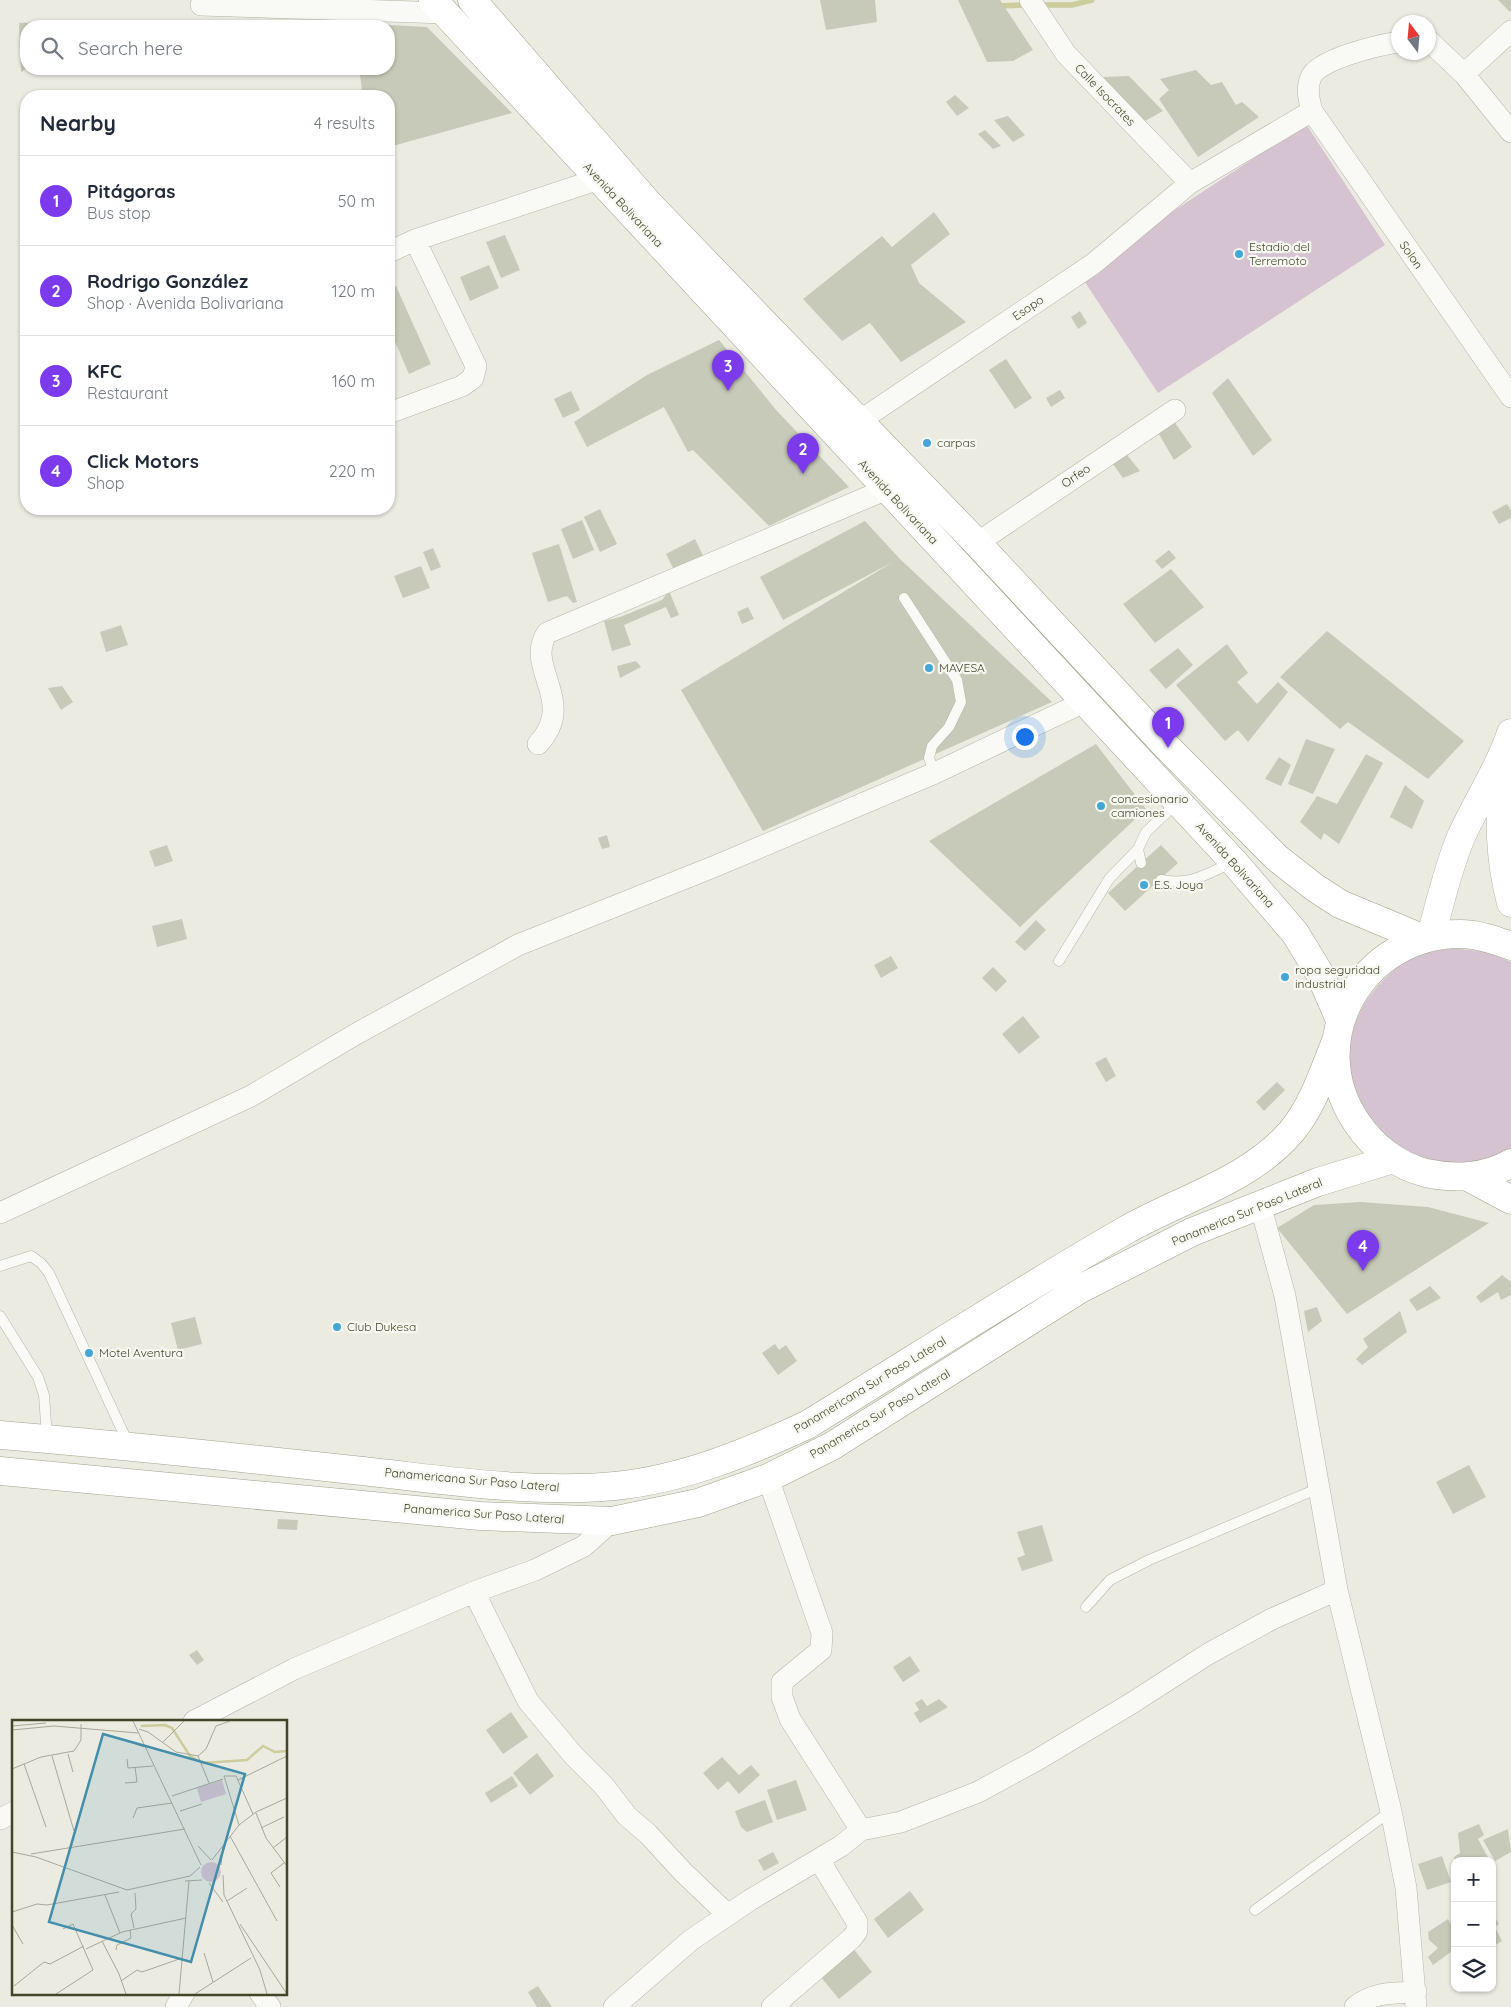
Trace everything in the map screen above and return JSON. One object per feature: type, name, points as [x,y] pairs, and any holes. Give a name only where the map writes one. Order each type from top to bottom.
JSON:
[{"type":"main road","name":"Avenida Bolivariana","points":[[472,0],[647,202],[858,422],[978,543],[1168,748],[1277,858],[1314,887],[1340,904],[1428,938]]},
{"type":"main road","name":"Avenida Bolivariana","points":[[439,7],[1233,862],[1295,933],[1320,974],[1338,1031]]},
{"type":"main road","points":[[1511,733],[1502,760],[1461,837],[1428,938],[1461,934],[1490,938],[1511,946]]},
{"type":"main road","points":[[1502,760],[1500,838],[1502,870],[1511,903]]},
{"type":"main road","name":"Panamericana Sur Paso Lateral","points":[[0,1435],[129,1445],[464,1482],[550,1489],[617,1486],[681,1474],[759,1447],[807,1425],[1127,1229],[1236,1175],[1265,1156],[1290,1133],[1310,1105],[1355,989],[1375,965],[1402,947],[1428,938]]},
{"type":"main road","points":[[1338,1031],[1336,1076],[1347,1109],[1366,1138],[1393,1159],[1416,1170],[1442,1176],[1468,1177],[1502,1168],[1511,1163]]},
{"type":"main road","name":"Panamerica Sur Paso Lateral","points":[[0,1471],[480,1516],[612,1521],[698,1502],[768,1478],[832,1446],[1080,1289],[1192,1232],[1318,1182],[1393,1159]]},
{"type":"main road","points":[[1468,1177],[1511,1200]]},
{"type":"street","name":"Calle Isocrates","points":[[1030,0],[1066,54],[1190,184]]},
{"type":"street","points":[[201,5],[439,7]]},
{"type":"street","points":[[1464,74],[1511,32]]},
{"type":"street","points":[[1312,111],[1308,94],[1311,76],[1324,64],[1391,44]]},
{"type":"street","points":[[1436,48],[1464,74],[1511,132]]},
{"type":"street","name":"Esopo","points":[[858,422],[1092,264],[1190,184],[1312,111]]},
{"type":"street","name":"Solon","points":[[1312,111],[1511,397]]},
{"type":"street","points":[[395,249],[415,240],[599,179]]},
{"type":"street","points":[[395,411],[462,386],[473,378],[476,366],[415,240]]},
{"type":"street","name":"Orfeo","points":[[978,543],[1175,410]]},
{"type":"street","points":[[538,744],[548,734],[555,708],[540,654],[541,641],[547,633],[887,490]]},
{"type":"street","points":[[0,1213],[251,1096],[356,1034],[518,946],[718,865],[935,773],[1084,702]]},
{"type":"street","points":[[1260,1204],[1285,1296],[1337,1590],[1391,1811],[1406,1888],[1416,2000],[1378,1994],[1364,2000],[1355,2007]]},
{"type":"street","points":[[768,1478],[822,1634],[821,1650],[782,1682],[782,1697],[790,1719],[861,1830]]},
{"type":"street","points":[[196,1720],[294,1669],[474,1592],[534,1570],[584,1546],[612,1521]]},
{"type":"street","points":[[614,2007],[691,1940],[728,1915],[819,1860],[861,1830],[901,1822],[978,1792],[1037,1760],[1132,1703],[1208,1654],[1272,1619],[1337,1590]]},
{"type":"street","points":[[474,1592],[528,1701],[574,1756],[604,1786],[627,1816],[648,1834],[683,1872],[728,1915]]},
{"type":"street","points":[[0,1819],[12,1813]]},
{"type":"street","points":[[772,2007],[852,1938],[857,1931],[857,1922],[819,1860]]},
{"type":"street","points":[[176,2007],[183,1994]]},
{"type":"street","points":[[261,1994],[270,2007]]},
{"type":"lane","points":[[904,598],[957,680],[961,702],[949,728],[932,746],[929,758],[935,773]]},
{"type":"lane","points":[[1060,961],[1109,879],[1138,849],[1146,832],[1178,802]]},
{"type":"lane","points":[[1138,849],[1141,863]]},
{"type":"lane","points":[[1161,880],[1176,883],[1191,881],[1233,862]]},
{"type":"lane","points":[[0,1266],[31,1256],[41,1263],[48,1273],[129,1445]]},
{"type":"lane","points":[[0,1316],[38,1377],[44,1395],[47,1439]]},
{"type":"lane","points":[[1086,1607],[1110,1580],[1125,1572],[1319,1488]]},
{"type":"lane","points":[[1255,1910],[1391,1811]]},
{"type":"shaded area","name":"Estadio del Terremoto","points":[[1306,124],[1385,245],[1158,393],[1079,273]]},
{"type":"shaded area","points":[[1453,948],[1487,952],[1511,962],[1511,1149],[1491,1159],[1454,1164],[1420,1157],[1391,1140],[1369,1116],[1354,1087],[1350,1054],[1356,1021],[1375,989],[1395,969],[1413,958],[1428,952]]},
{"type":"building","points":[[820,0],[875,0],[877,22],[826,30]]},
{"type":"building","points":[[958,0],[1000,0],[1033,50],[1013,61],[987,62]]},
{"type":"building","points":[[1498,0],[1511,0],[1511,11],[1510,12]]},
{"type":"building","points":[[395,25],[427,27],[512,113],[395,145],[395,90],[362,90],[360,75],[395,75]]},
{"type":"building","points":[[1196,70],[1211,85],[1222,82],[1236,105],[1242,102],[1259,117],[1198,157],[1159,99],[1169,90],[1160,79]]},
{"type":"building","points":[[1129,76],[1163,111],[1145,121],[1102,77]]},
{"type":"building","points":[[955,95],[969,108],[957,116],[946,102]]},
{"type":"building","points":[[1008,116],[1025,135],[1013,142],[994,120]]},
{"type":"building","points":[[985,130],[1001,146],[993,149],[978,134]]},
{"type":"building","points":[[934,212],[950,234],[911,265],[919,283],[966,322],[901,362],[870,323],[842,341],[803,299],[882,236],[892,247]]},
{"type":"building","points":[[505,235],[520,270],[501,278],[486,242]]},
{"type":"building","points":[[489,265],[499,288],[470,301],[460,277]]},
{"type":"building","points":[[395,286],[431,364],[409,374],[395,342]]},
{"type":"building","points":[[1080,311],[1087,323],[1078,329],[1071,317]]},
{"type":"building","points":[[719,340],[777,411],[849,487],[769,526],[693,450],[688,452],[664,407],[587,447],[574,422],[647,375]]},
{"type":"building","points":[[1006,359],[1032,398],[1015,409],[989,370]]},
{"type":"building","points":[[1228,378],[1272,440],[1253,456],[1212,393]]},
{"type":"building","points":[[1060,390],[1065,398],[1051,407],[1046,398]]},
{"type":"building","points":[[571,391],[580,410],[563,418],[554,399]]},
{"type":"building","points":[[1173,420],[1192,447],[1174,460],[1156,429]]},
{"type":"building","points":[[1123,450],[1140,471],[1123,478],[1110,460]]},
{"type":"building","points":[[1507,504],[1511,510],[1511,518],[1499,524],[1492,512]]},
{"type":"building","points":[[600,509],[617,544],[600,552],[584,517]]},
{"type":"building","points":[[582,520],[594,550],[573,559],[561,529]]},
{"type":"building","points":[[865,521],[899,558],[1052,702],[763,831],[681,690],[893,562],[783,620],[760,577]]},
{"type":"building","points":[[695,539],[706,562],[677,576],[666,554]]},
{"type":"building","points":[[559,544],[577,602],[573,603],[567,596],[548,602],[532,553]]},
{"type":"building","points":[[433,548],[441,567],[431,571],[423,552]]},
{"type":"building","points":[[1169,550],[1176,558],[1162,569],[1155,561]]},
{"type":"building","points":[[421,566],[430,588],[403,598],[394,576]]},
{"type":"building","points":[[1171,569],[1204,607],[1155,643],[1123,604]]},
{"type":"building","points":[[669,591],[679,615],[671,618],[666,607],[624,625],[631,645],[612,651],[604,621],[620,617],[662,600]]},
{"type":"building","points":[[748,607],[754,619],[742,624],[737,612]]},
{"type":"building","points":[[121,625],[128,645],[106,652],[100,632]]},
{"type":"building","points":[[1327,631],[1464,741],[1428,779],[1348,722],[1340,729],[1280,677]]},
{"type":"building","points":[[1227,644],[1248,673],[1237,682],[1257,704],[1278,682],[1288,692],[1248,742],[1238,730],[1225,741],[1176,685]]},
{"type":"building","points":[[1178,648],[1193,665],[1166,689],[1149,670]]},
{"type":"building","points":[[636,661],[641,667],[620,678],[617,666]]},
{"type":"building","points":[[62,686],[73,702],[61,710],[48,688]]},
{"type":"building","points":[[1306,739],[1335,749],[1313,794],[1288,784]]},
{"type":"building","points":[[1096,744],[1146,809],[1020,927],[929,841]]},
{"type":"building","points":[[1366,754],[1383,763],[1339,844],[1324,833],[1321,840],[1300,822],[1317,796],[1337,804]]},
{"type":"building","points":[[1279,757],[1291,765],[1281,786],[1265,779]]},
{"type":"building","points":[[1405,785],[1424,801],[1412,829],[1390,817]]},
{"type":"building","points":[[607,835],[610,847],[602,849],[598,838]]},
{"type":"building","points":[[167,845],[173,861],[155,867],[149,851]]},
{"type":"building","points":[[1161,845],[1178,863],[1125,911],[1108,893]]},
{"type":"building","points":[[182,919],[187,939],[157,947],[152,926]]},
{"type":"building","points":[[1036,920],[1046,930],[1025,951],[1015,942]]},
{"type":"building","points":[[891,956],[898,968],[881,978],[874,965]]},
{"type":"building","points":[[993,967],[1007,981],[996,992],[982,978]]},
{"type":"building","points":[[1023,1016],[1040,1037],[1019,1054],[1002,1034]]},
{"type":"building","points":[[1106,1057],[1116,1076],[1106,1082],[1095,1063]]},
{"type":"building","points":[[1277,1082],[1285,1090],[1264,1111],[1256,1102]]},
{"type":"building","points":[[1361,1202],[1428,1207],[1489,1223],[1347,1314],[1277,1228],[1314,1205]]},
{"type":"building","points":[[1502,1275],[1511,1282],[1511,1295],[1501,1300],[1498,1292],[1481,1303],[1476,1297]]},
{"type":"building","points":[[1430,1286],[1441,1298],[1417,1311],[1409,1300]]},
{"type":"building","points":[[1317,1307],[1322,1321],[1308,1332],[1304,1311]]},
{"type":"building","points":[[1400,1311],[1407,1332],[1362,1365],[1356,1359],[1368,1347],[1363,1339]]},
{"type":"building","points":[[195,1317],[202,1344],[178,1350],[171,1323]]},
{"type":"building","points":[[775,1344],[779,1350],[786,1345],[797,1361],[778,1375],[762,1353]]},
{"type":"building","points":[[1469,1465],[1486,1497],[1453,1514],[1436,1482]]},
{"type":"building","points":[[278,1519],[298,1520],[297,1530],[277,1529]]},
{"type":"building","points":[[1042,1525],[1053,1561],[1022,1571],[1017,1558],[1025,1555],[1017,1532]]},
{"type":"building","points":[[197,1650],[204,1660],[197,1665],[189,1655]]},
{"type":"building","points":[[910,1656],[920,1671],[903,1682],[893,1667]]},
{"type":"building","points":[[922,1699],[927,1706],[939,1699],[948,1707],[920,1723],[914,1713],[919,1710],[915,1703]]},
{"type":"building","points":[[511,1712],[528,1737],[503,1754],[486,1730]]},
{"type":"building","points":[[537,1753],[554,1776],[530,1795],[513,1773]]},
{"type":"building","points":[[722,1757],[739,1775],[751,1765],[760,1775],[739,1794],[728,1781],[718,1790],[703,1773]]},
{"type":"building","points":[[512,1776],[518,1786],[491,1803],[485,1793]]},
{"type":"building","points":[[796,1780],[807,1810],[777,1820],[767,1790]]},
{"type":"building","points":[[765,1800],[773,1822],[747,1832],[741,1827],[735,1811]]},
{"type":"building","points":[[1479,1824],[1484,1835],[1478,1839],[1488,1857],[1454,1857],[1460,1853],[1458,1833]]},
{"type":"building","points":[[1508,1829],[1511,1852],[1496,1860],[1496,1857],[1493,1857],[1483,1840]]},
{"type":"building","points":[[773,1852],[779,1863],[764,1871],[758,1860]]},
{"type":"building","points":[[1442,1856],[1451,1882],[1427,1890],[1418,1864]]},
{"type":"building","points":[[910,1891],[924,1910],[888,1938],[874,1919]]},
{"type":"building","points":[[1448,1919],[1451,1925],[1451,1952],[1433,1965],[1428,1957],[1438,1948],[1429,1940],[1428,1932]]},
{"type":"building","points":[[1496,1929],[1502,1941],[1496,1945]]},
{"type":"building","points":[[852,1947],[872,1972],[839,1999],[819,1975]]},
{"type":"building","points":[[538,1986],[552,2007],[537,2007],[528,1992]]},
{"type":"waterway","points":[[1039,5],[1072,5],[1092,0]]},
{"type":"waterway","points":[[997,6],[1027,5]]},
{"type":"place","name":"Estadio del Terremoto","points":[[1239,254]]},
{"type":"place","name":"KFC","points":[[728,391]]},
{"type":"place","name":"carpas","points":[[927,443]]},
{"type":"place","name":"Rodrigo González","points":[[803,474]]},
{"type":"place","name":"MAVESA","points":[[929,668]]},
{"type":"place","name":"Pitágoras","points":[[1168,748]]},
{"type":"place","name":"concesionario camiones","points":[[1101,806]]},
{"type":"place","name":"E.S. Joya","points":[[1144,885]]},
{"type":"place","name":"ropa seguridad industrial","points":[[1285,977]]},
{"type":"place","name":"Click Motors","points":[[1363,1271]]},
{"type":"place","name":"Club Dukesa","points":[[337,1327]]},
{"type":"place","name":"Motel Aventura","points":[[89,1353]]}]
